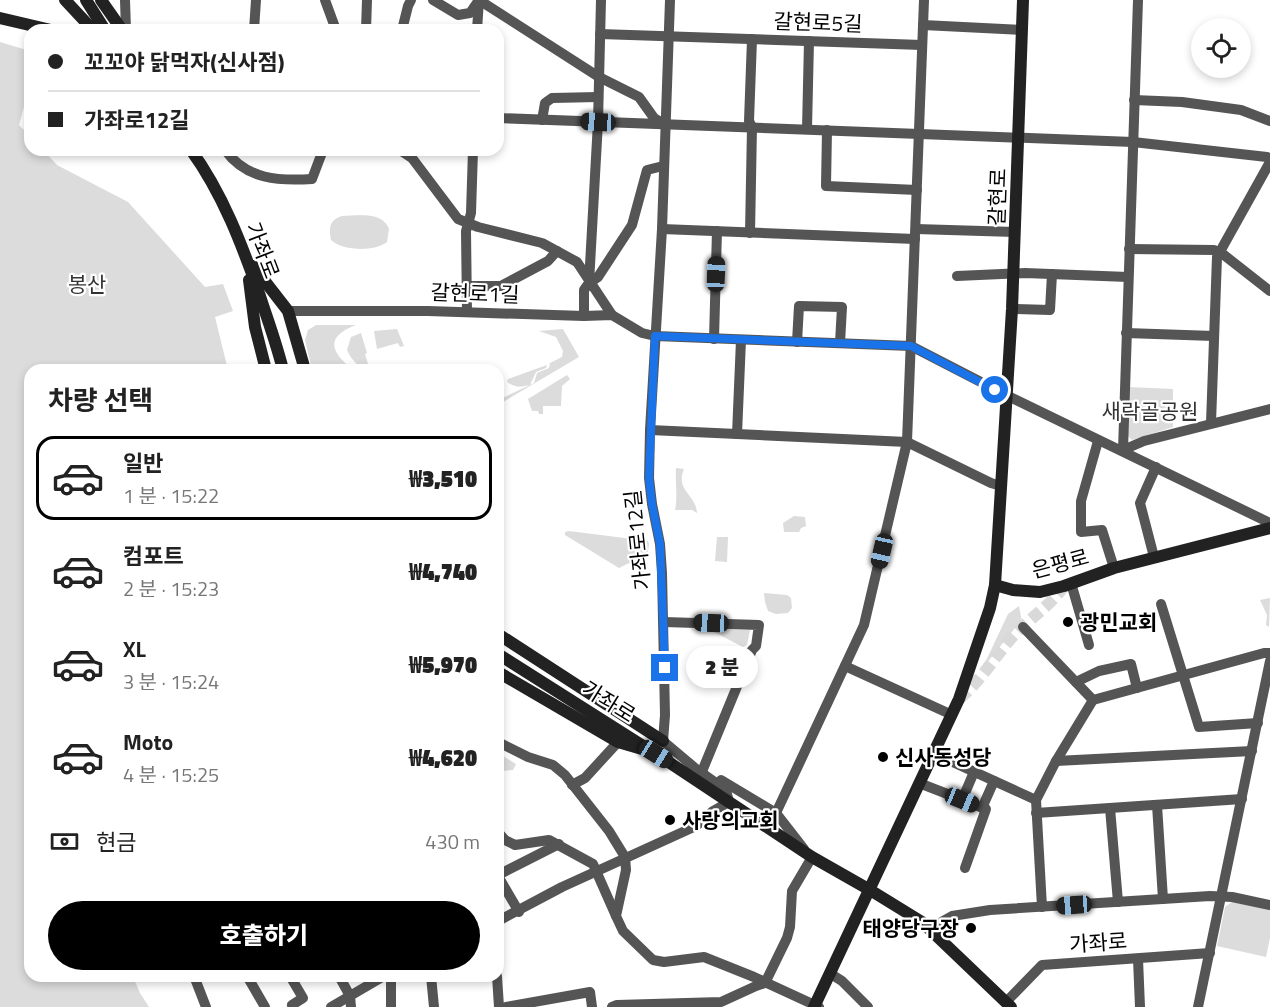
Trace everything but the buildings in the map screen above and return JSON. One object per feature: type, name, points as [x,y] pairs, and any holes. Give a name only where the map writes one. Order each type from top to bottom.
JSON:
[{"type":"main road","points":[[65,0],[87,24]]},
{"type":"main road","points":[[86,0],[101,24]]},
{"type":"main road","points":[[101,0],[119,24]]},
{"type":"main road","name":"갈현로","points":[[995,585],[1008,396],[1023,0]]},
{"type":"main road","points":[[0,18],[26,24]]},
{"type":"main road","name":"가좌로","points":[[195,156],[213,185],[247,258],[282,364]]},
{"type":"main road","points":[[247,258],[288,311],[302,364]]},
{"type":"main road","points":[[247,258],[255,327],[264,364]]},
{"type":"main road","name":"은평로","points":[[995,585],[1013,590],[1036,592],[1154,557],[1270,528]]},
{"type":"main road","points":[[816,1006],[950,714],[959,699],[990,608],[995,585]]},
{"type":"main road","points":[[504,638],[663,741]]},
{"type":"main road","name":"가좌로","points":[[504,658],[656,754],[810,856],[915,918],[932,931],[1008,1005]]},
{"type":"main road","points":[[504,676],[618,742],[656,754]]},
{"type":"street","points":[[124,24],[125,0]]},
{"type":"street","points":[[254,24],[256,0]]},
{"type":"street","points":[[325,0],[334,24]]},
{"type":"street","points":[[366,24],[367,0]]},
{"type":"street","points":[[404,24],[411,0]]},
{"type":"street","points":[[433,0],[458,15],[470,13],[479,0]]},
{"type":"street","points":[[477,24],[479,0]]},
{"type":"street","points":[[479,0],[599,78],[639,97],[654,118],[664,124]]},
{"type":"street","points":[[590,283],[601,0]]},
{"type":"street","points":[[655,336],[662,229],[670,0]]},
{"type":"street","points":[[663,741],[672,745],[703,769],[777,813],[866,619],[907,442],[924,0]]},
{"type":"street","points":[[1123,450],[1138,0]]},
{"type":"street","points":[[923,25],[1022,30]]},
{"type":"street","name":"갈현로5길","points":[[600,34],[922,45]]},
{"type":"street","points":[[750,232],[752,127],[749,121],[752,39]]},
{"type":"street","points":[[807,129],[809,41]]},
{"type":"street","points":[[542,120],[545,103],[552,98],[598,97]]},
{"type":"street","points":[[1134,100],[1182,102],[1240,110],[1270,121]]},
{"type":"street","points":[[504,118],[1133,142],[1267,157],[1270,161],[1217,257],[1211,423]]},
{"type":"street","points":[[827,130],[826,186],[917,189]]},
{"type":"street","points":[[229,156],[245,169],[275,180],[312,179],[321,156]]},
{"type":"street","points":[[409,156],[458,219],[542,243],[577,262],[612,315],[642,333],[655,336],[714,339],[911,346],[1098,441],[1123,450],[1270,523]]},
{"type":"street","points":[[467,312],[466,231],[471,213],[473,156]]},
{"type":"street","points":[[584,316],[584,290],[598,277],[632,225],[647,170],[663,166]]},
{"type":"street","points":[[662,229],[915,234],[1015,232]]},
{"type":"street","points":[[714,339],[717,231]]},
{"type":"street","points":[[1129,249],[1219,252],[1270,291]]},
{"type":"street","points":[[466,285],[501,286],[548,261],[557,251]]},
{"type":"street","points":[[957,276],[1052,274],[1128,277]]},
{"type":"street","points":[[1012,309],[1050,310],[1052,274]]},
{"type":"street","points":[[797,342],[799,306],[842,307],[840,343]]},
{"type":"street","name":"갈현로1길","points":[[288,311],[612,315]]},
{"type":"street","points":[[1126,333],[1214,336]]},
{"type":"street","name":"가좌로12길","points":[[655,336],[649,478],[660,544],[664,622],[663,741]]},
{"type":"street","points":[[737,434],[741,340]]},
{"type":"street","points":[[1123,450],[1144,441],[1270,409]]},
{"type":"street","points":[[650,430],[907,442],[1001,486]]},
{"type":"street","points":[[1098,441],[1082,501],[1082,532],[1102,530],[1114,568]]},
{"type":"street","points":[[1154,557],[1140,503],[1156,467]]},
{"type":"street","points":[[1071,583],[1089,645]]},
{"type":"street","points":[[1161,604],[1199,727],[1258,723]]},
{"type":"street","points":[[664,622],[759,625],[756,646],[752,650],[703,769]]},
{"type":"street","points":[[1023,627],[1093,700]]},
{"type":"street","points":[[1042,907],[1036,800],[1056,761],[1093,700],[1270,653]]},
{"type":"street","points":[[1198,1007],[1270,661]]},
{"type":"street","points":[[1076,682],[1099,671],[1131,664],[1137,687]]},
{"type":"street","points":[[845,666],[950,714]]},
{"type":"street","name":"가좌로","points":[[663,741],[687,762],[726,790],[729,802]]},
{"type":"street","points":[[572,785],[585,778],[618,742]]},
{"type":"street","points":[[504,745],[528,757],[553,765],[565,775],[609,831],[626,857],[626,870],[616,916]]},
{"type":"street","points":[[1056,761],[1252,751]]},
{"type":"street","points":[[933,753],[1036,800]]},
{"type":"street","points":[[962,800],[974,772]]},
{"type":"street","points":[[982,808],[994,781]]},
{"type":"street","points":[[919,783],[986,809],[965,868]]},
{"type":"street","points":[[1036,813],[1242,799]]},
{"type":"street","points":[[504,918],[562,887],[696,826],[713,811],[729,802]]},
{"type":"street","points":[[1157,805],[1163,899]]},
{"type":"street","points":[[1110,808],[1118,902]]},
{"type":"street","name":"가좌로","points":[[777,813],[810,856]]},
{"type":"street","points":[[504,839],[515,845],[549,840],[593,864],[623,931],[653,960],[664,962],[704,957],[816,1006]]},
{"type":"street","points":[[504,872],[559,844]]},
{"type":"street","points":[[612,1007],[722,1002],[765,983],[788,936],[792,891],[810,856]]},
{"type":"street","points":[[504,886],[519,912]]},
{"type":"street","points":[[932,931],[952,915],[990,910],[1222,896],[1270,904]]},
{"type":"street","name":"가좌로","points":[[1008,1005],[1042,965],[1210,953]]},
{"type":"street","points":[[1138,958],[1140,1007]]},
{"type":"street","points":[[831,974],[842,981],[868,1007]]},
{"type":"street","points":[[196,982],[206,1007]]},
{"type":"street","points":[[250,982],[265,1007]]},
{"type":"street","points":[[293,1007],[292,1005],[303,998],[294,982]]},
{"type":"street","points":[[342,982],[351,1002]]},
{"type":"street","points":[[331,1007],[351,1002],[376,982]]},
{"type":"street","points":[[391,982],[391,1007]]},
{"type":"street","points":[[432,982],[434,1007]]},
{"type":"street","points":[[498,982],[500,1007]]},
{"type":"street","points":[[506,1007],[590,992],[592,1007]]},
{"type":"green space","name":"봉산","points":[[0,42],[24,49],[24,107],[19,125],[24,130],[24,156],[49,156],[57,165],[128,202],[205,287],[223,284],[233,311],[215,317],[227,364],[24,364],[24,982],[135,982],[149,1007],[0,1007]]},
{"type":"green space","points":[[342,216],[369,216],[381,219],[389,229],[387,242],[367,249],[336,244],[331,240],[330,228],[332,222]]},
{"type":"green space","points":[[316,325],[356,325],[339,334],[335,340],[336,351],[346,364],[311,364],[305,340],[308,330]]},
{"type":"green space","points":[[397,329],[404,346],[400,347],[398,343],[377,349],[374,331]]},
{"type":"green space","points":[[563,329],[579,357],[504,401],[504,397],[534,383],[537,373],[549,368],[550,363],[562,357],[563,351],[556,337],[539,331]]},
{"type":"green space","points":[[361,333],[368,364],[357,364],[351,357],[347,350],[351,337]]},
{"type":"green space","points":[[547,365],[546,368],[536,372],[530,385],[518,386],[507,382],[508,379]]},
{"type":"green space","points":[[567,375],[570,379],[562,386],[561,406],[543,406],[543,414],[532,411],[528,399]]},
{"type":"green space","name":"새락골공원","points":[[1128,387],[1173,389],[1173,427],[1132,440],[1127,435]]},
{"type":"green space","points":[[676,468],[684,469],[682,482],[697,513],[692,510],[675,510]]},
{"type":"green space","points":[[794,516],[805,517],[806,526],[799,532],[784,532],[783,523]]},
{"type":"green space","points":[[565,532],[648,541],[645,572],[643,573],[629,563],[619,568],[565,535]]},
{"type":"green space","points":[[717,537],[728,537],[727,562],[715,561]]},
{"type":"green space","points":[[764,593],[787,595],[791,598],[792,608],[788,613],[776,614],[768,611]]},
{"type":"green space","points":[[1270,598],[1269,627],[1266,625],[1267,615],[1260,600]]},
{"type":"green space","points":[[1019,606],[1022,622],[982,669],[1008,614]]},
{"type":"green space","points":[[713,629],[750,630],[747,645],[743,647],[712,631]]},
{"type":"green space","points":[[504,757],[516,764],[513,770],[504,771]]},
{"type":"green space","points":[[1232,902],[1270,909],[1270,938],[1266,957],[1217,946],[1225,907]]},
{"type":"tunnel","points":[[959,699],[1014,635],[1053,600],[1064,586]]},
{"type":"place","name":"광민교회","points":[[1068,622]]},
{"type":"place","name":"신사동성당","points":[[883,757]]},
{"type":"place","name":"사랑의교회","points":[[670,820]]},
{"type":"place","name":"태양당구장","points":[[971,928]]},
{"type":"route","points":[[665,668],[660,544],[649,478],[655,336],[911,346],[995,390]]}]
